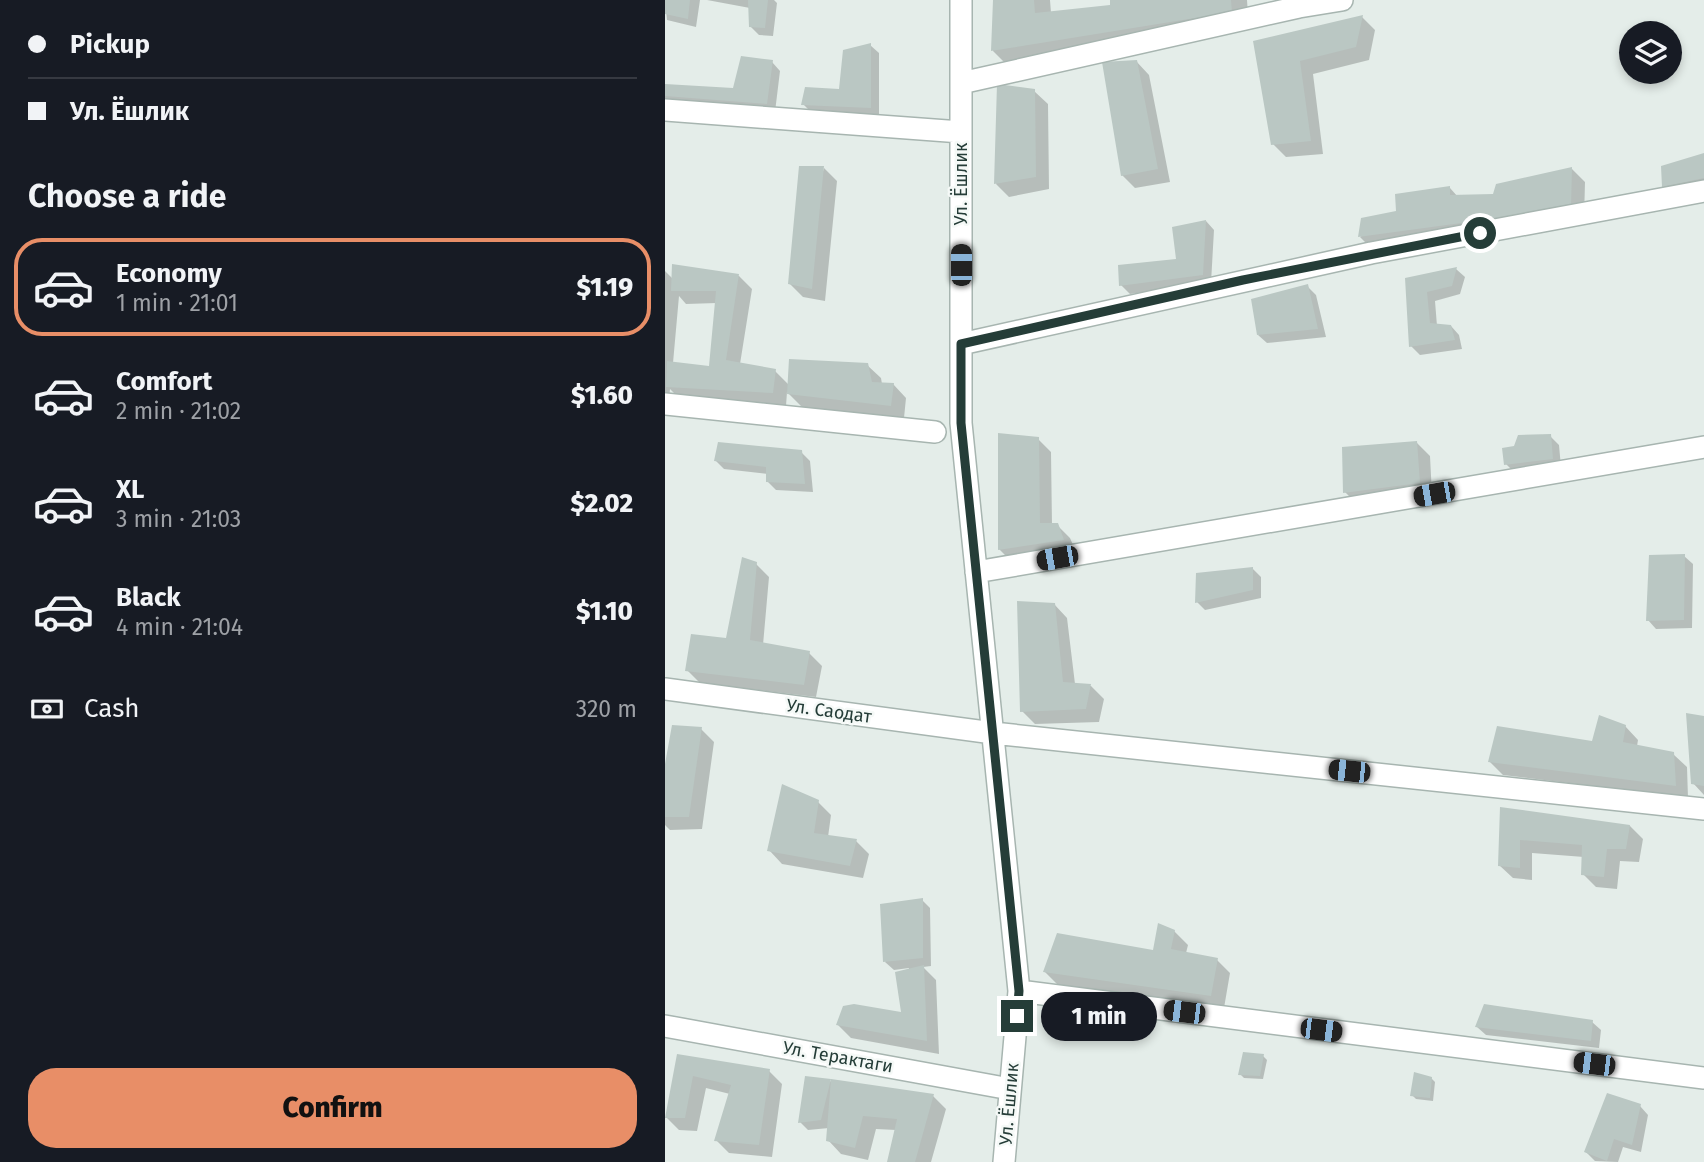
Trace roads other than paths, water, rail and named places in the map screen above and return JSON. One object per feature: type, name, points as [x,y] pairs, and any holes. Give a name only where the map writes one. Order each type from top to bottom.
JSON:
[{"type":"street","name":"Ул. Ёшлик","points":[[961,0],[961,423],[1019,991],[1004,1162]]},
{"type":"street","points":[[961,83],[1299,7],[1342,0]]},
{"type":"street","points":[[665,110],[961,132]]},
{"type":"street","points":[[961,344],[1371,253],[1704,191]]},
{"type":"street","points":[[665,404],[935,432]]},
{"type":"street","points":[[976,572],[1704,447]]},
{"type":"street","name":"Ул. Саодат","points":[[665,689],[993,733],[1704,809]]},
{"type":"street","points":[[1019,991],[1704,1078]]},
{"type":"street","name":"Ул. Терактаги","points":[[665,1026],[1010,1089]]}]
